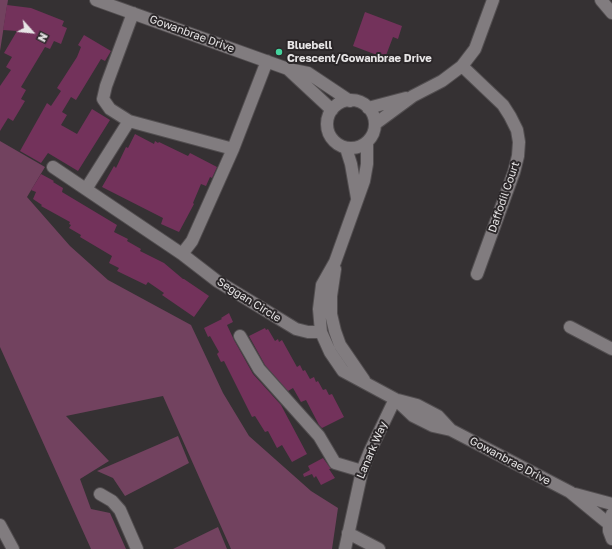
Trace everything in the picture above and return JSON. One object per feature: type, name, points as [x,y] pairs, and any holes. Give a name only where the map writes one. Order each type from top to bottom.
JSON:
[{"type":"street","name":"Gowanbrae Drive","points":[[96,0],[288,69],[308,73],[350,100]]},
{"type":"street","points":[[374,124],[413,96],[442,81],[462,66],[475,49],[493,0]]},
{"type":"street","points":[[601,0],[612,13]]},
{"type":"street","points":[[133,13],[106,86],[103,99],[110,109],[129,121],[233,149]]},
{"type":"street","points":[[182,254],[192,241],[233,149],[267,61]]},
{"type":"street","name":"Daffodil Court","points":[[462,66],[503,105],[517,130],[519,142],[518,156],[514,172],[477,274]]},
{"type":"street","name":"Gowanbrae Drive","points":[[288,69],[332,110]]},
{"type":"street","points":[[368,108],[413,96]]},
{"type":"street","points":[[350,100],[363,104],[368,108],[374,118],[374,131],[367,142],[360,146],[346,148],[339,146],[330,136],[327,123],[328,116],[332,110],[337,105],[350,100]]},
{"type":"street","points":[[86,189],[129,121]]},
{"type":"street","name":"Gowanbrae Drive","points":[[366,382],[340,345],[331,314],[331,296],[336,262],[364,181],[367,164],[367,142]]},
{"type":"street","points":[[346,148],[351,164],[358,199]]},
{"type":"street","name":"Seggan Circle","points":[[53,168],[182,254],[217,281],[296,329],[308,332],[321,332]]},
{"type":"street","name":"Gowanbrae Drive","points":[[336,262],[322,285],[319,309],[321,332],[330,352],[343,371],[366,382],[395,399],[413,416],[433,426],[451,430],[570,492],[610,519]]},
{"type":"street","points":[[570,327],[612,349]]},
{"type":"street","points":[[240,336],[259,369],[318,436],[335,462],[362,471]]},
{"type":"street","name":"Lanark Way","points":[[345,549],[362,471],[395,399]]},
{"type":"street","name":"Gowanbrae Drive","points":[[570,492],[612,504]]},
{"type":"street","points":[[100,494],[112,501],[120,510],[137,549]]},
{"type":"street","points":[[610,519],[609,531],[612,539]]},
{"type":"street","points":[[0,525],[13,549]]},
{"type":"street","points":[[348,533],[379,549]]},
{"type":"shaded area","points":[[0,0],[8,0],[0,51]]},
{"type":"shaded area","points":[[0,141],[45,167],[27,197],[70,246],[108,280],[191,325],[223,393],[249,436],[311,491],[338,508],[332,549],[231,549],[163,396],[66,416],[109,461],[80,479],[91,509],[110,513],[126,549],[91,549],[0,347]]},
{"type":"shaded area","points":[[178,436],[189,463],[125,496],[113,478],[97,471]]},
{"type":"shaded area","points":[[218,527],[227,549],[173,549]]},
{"type":"building","points":[[7,5],[31,8],[64,21],[62,26],[67,28],[61,44],[54,41],[50,49],[45,47],[21,87],[26,90],[21,99],[25,101],[13,121],[8,118],[0,131],[0,86],[11,70],[6,67],[12,57],[4,53],[17,31],[3,30]]},
{"type":"building","points":[[365,12],[402,26],[398,39],[393,37],[385,58],[353,46]]},
{"type":"building","points":[[84,35],[111,51],[105,61],[101,59],[76,100],[71,97],[62,112],[67,115],[61,125],[77,134],[92,109],[110,120],[78,171],[48,153],[41,163],[20,151],[47,103],[51,106],[61,91],[57,88],[77,57],[81,47],[78,45]]},
{"type":"building","points":[[135,134],[154,144],[155,141],[158,143],[159,142],[188,156],[190,153],[217,167],[206,186],[201,184],[193,203],[194,204],[179,232],[161,224],[163,218],[102,187],[114,166],[116,168],[126,147],[128,148]]},
{"type":"building","points":[[41,174],[63,188],[62,192],[117,225],[114,232],[128,239],[127,241],[141,249],[140,251],[164,263],[183,279],[209,296],[194,317],[162,295],[164,293],[148,282],[146,285],[117,271],[119,268],[109,263],[112,256],[80,237],[81,235],[69,228],[71,225],[69,224],[70,222],[41,206],[42,205],[33,199],[36,192],[31,190]]},
{"type":"building","points":[[229,313],[233,322],[227,325],[234,340],[253,374],[281,405],[307,454],[292,462],[282,445],[277,448],[268,431],[265,432],[255,416],[252,417],[224,361],[221,362],[217,354],[219,352],[210,336],[208,337],[204,328],[222,319],[221,318]]},
{"type":"building","points":[[265,328],[266,330],[268,329],[275,341],[278,339],[279,342],[282,340],[297,367],[300,365],[310,379],[314,377],[316,382],[318,381],[323,390],[326,389],[329,395],[332,394],[344,417],[322,428],[306,400],[301,402],[293,388],[288,391],[265,365],[249,336]]},
{"type":"building","points":[[323,458],[331,469],[329,469],[335,478],[321,485],[316,476],[314,478],[312,474],[304,477],[303,474],[310,470],[308,466]]},
{"type":"place","name":"Bluebell Crescent/Gowanbrae Drive","points":[[279,52]]}]
